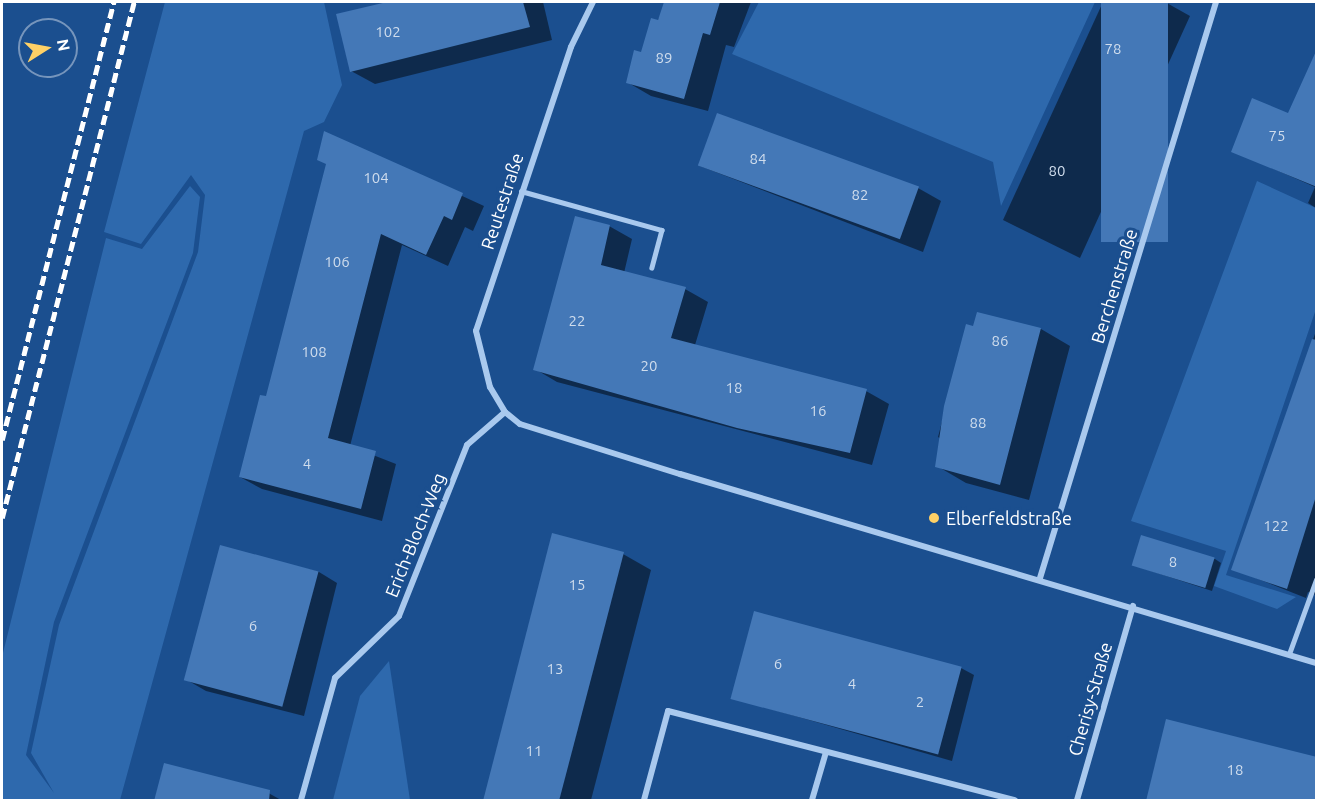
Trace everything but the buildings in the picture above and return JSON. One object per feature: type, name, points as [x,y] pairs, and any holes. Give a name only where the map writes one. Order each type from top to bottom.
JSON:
[{"type":"street","name":"Reutestraße","points":[[505,412],[490,387],[476,331],[571,47],[594,2]]},
{"type":"street","name":"Berchenstraße","points":[[1040,578],[1216,2]]},
{"type":"street","points":[[505,412],[520,424],[680,474],[1040,578],[1317,663]]},
{"type":"street","name":"Erich-Bloch-Weg","points":[[301,801],[335,678],[399,616],[467,444],[505,412]]},
{"type":"street","name":"Cherisy-Straße","points":[[1077,801],[1133,606]]},
{"type":"street","points":[[644,801],[668,711],[1015,801]]},
{"type":"street","points":[[813,801],[826,752]]},
{"type":"lane","points":[[521,191],[662,230],[652,268]]},
{"type":"lane","points":[[1289,654],[1317,580]]},
{"type":"shaded area","points":[[165,2],[324,2],[342,85],[324,122],[304,131],[120,800],[2,800],[2,657],[106,238],[142,249],[190,186],[200,197],[193,253],[54,622],[26,755],[54,793],[31,753],[59,625],[198,252],[205,195],[191,175],[141,244],[104,232]]},
{"type":"shaded area","points":[[759,2],[1095,2],[1001,206],[993,162],[732,54]]},
{"type":"shaded area","points":[[1257,181],[1316,208],[1316,309],[1226,575],[1296,597],[1277,609],[1214,586],[1226,551],[1131,521]]},
{"type":"shaded area","points":[[389,661],[410,800],[333,800],[360,696]]},
{"type":"railway","points":[[2,440],[114,2]]},
{"type":"railway","points":[[2,518],[134,2]]},
{"type":"place","name":"Elberfeldstraße","points":[[934,518]]}]
